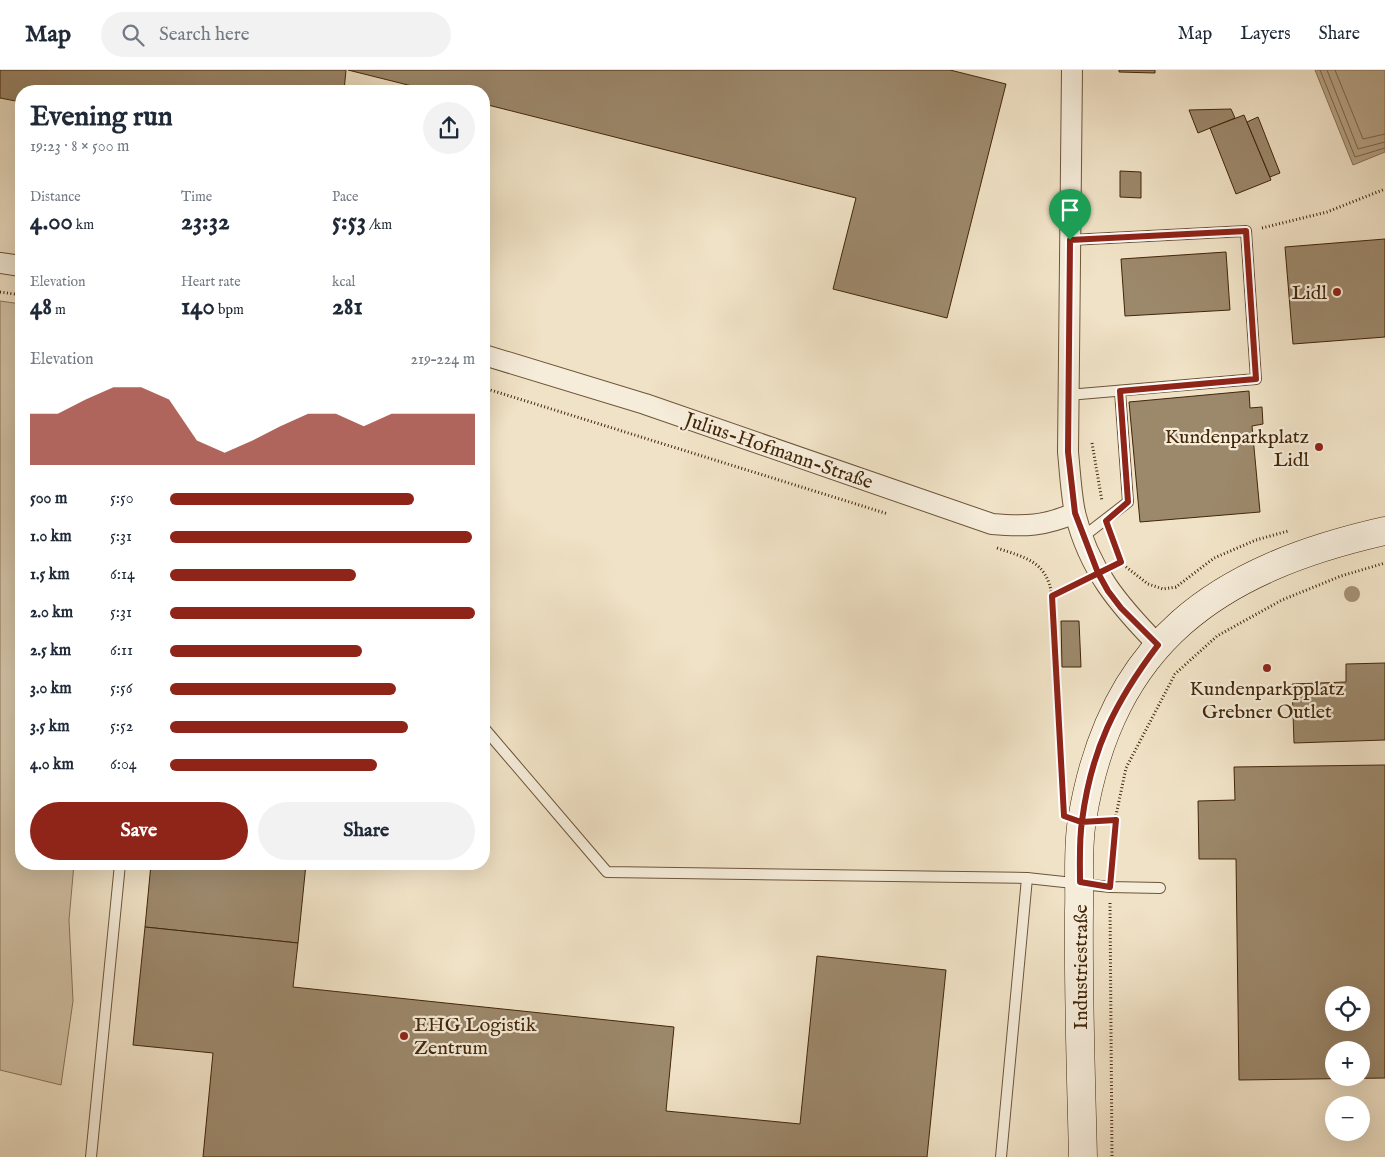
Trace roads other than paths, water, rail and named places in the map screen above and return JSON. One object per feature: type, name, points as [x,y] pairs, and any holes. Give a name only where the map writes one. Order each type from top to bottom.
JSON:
[{"type":"main road","name":"Industriestraße","points":[[1083,1157],[1078,951],[1081,822],[1094,761],[1107,724],[1122,695],[1158,645],[1201,606],[1240,580],[1333,544],[1385,531]]},
{"type":"street","points":[[1072,70],[1068,452],[1075,513],[1098,573],[1121,608],[1158,645]]},
{"type":"street","points":[[0,263],[15,265]]},
{"type":"street","name":"Julius-Hofmann-Straße","points":[[490,356],[645,404],[992,524],[1032,526],[1049,523],[1075,513]]},
{"type":"lane","points":[[1068,395],[1256,379],[1246,231],[1070,240]]},
{"type":"lane","points":[[1084,536],[1106,521],[1128,502],[1120,391]]},
{"type":"lane","points":[[490,735],[607,872],[1027,878],[1080,882],[1110,887],[1160,888]]},
{"type":"lane","points":[[92,1157],[119,870]]},
{"type":"lane","points":[[1001,1157],[1027,878]]},
{"type":"water","points":[[1315,70],[1385,70],[1385,152],[1353,165]]},
{"type":"place","name":"Lidl","points":[[1337,292]]},
{"type":"place","name":"Kundenparkplatz Lidl","points":[[1319,447]]},
{"type":"place","name":"Kundenparkpplatz Grebner Outlet","points":[[1267,668]]},
{"type":"place","name":"EHG Logistik Zentrum","points":[[404,1036]]}]
